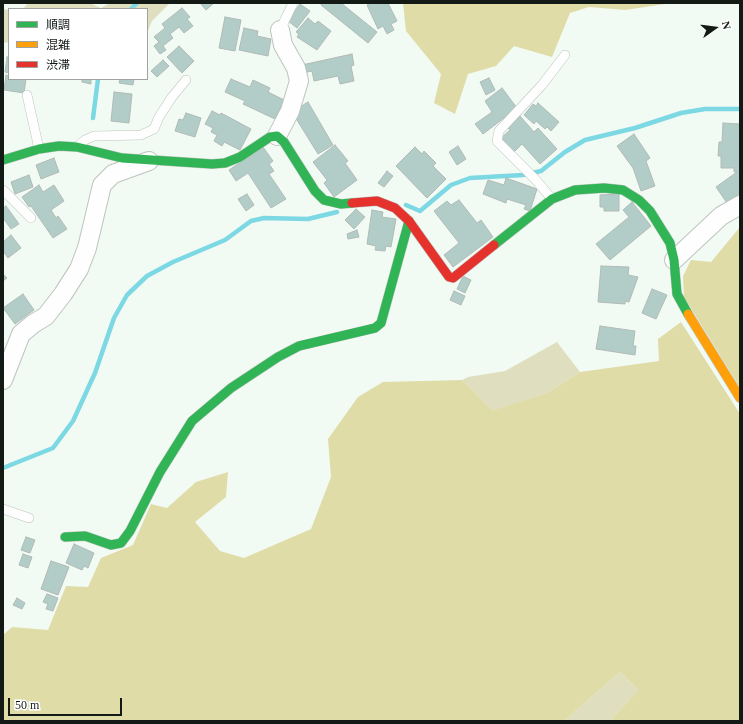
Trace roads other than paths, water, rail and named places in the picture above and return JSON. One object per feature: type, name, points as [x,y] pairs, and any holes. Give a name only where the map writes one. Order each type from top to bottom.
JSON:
[{"type":"street","points":[[277,136],[290,111],[298,81],[296,68],[283,45],[280,30]]},
{"type":"street","points":[[3,160],[39,149],[59,146],[77,147],[122,158],[212,164],[225,163],[240,157],[270,137],[277,136],[284,142],[314,192],[324,200],[342,204],[377,201],[395,208],[409,221],[450,277],[453,278],[552,199],[576,190],[604,188],[623,190],[639,200],[650,211],[670,243],[674,260],[677,294],[704,341],[740,398]]},
{"type":"street","points":[[3,380],[21,334],[46,316],[63,294],[79,269],[87,248],[102,185],[114,174],[152,159]]},
{"type":"street","points":[[674,260],[721,216],[740,205]]},
{"type":"street","points":[[65,537],[85,536],[111,545],[121,543],[130,531],[160,472],[192,421],[231,388],[278,357],[299,346],[376,328],[381,323],[409,221]]},
{"type":"lane","points":[[280,30],[293,3]]},
{"type":"lane","points":[[552,199],[535,179],[524,170],[497,141],[498,131],[542,85],[565,55]]},
{"type":"lane","points":[[77,147],[85,140],[94,136],[141,135],[154,129],[159,117],[172,97],[186,80]]},
{"type":"lane","points":[[27,95],[39,149]]},
{"type":"lane","points":[[3,190],[31,218]]},
{"type":"lane","points":[[3,509],[29,518]]},
{"type":"waterway","points":[[132,8],[137,3]]},
{"type":"waterway","points":[[93,118],[98,80]]},
{"type":"waterway","points":[[406,205],[420,211],[451,185],[470,178],[523,175],[541,171],[565,152],[585,140],[635,128],[681,113],[705,109],[740,109]]},
{"type":"waterway","points":[[3,468],[53,448],[73,421],[95,373],[114,318],[127,295],[147,276],[173,262],[225,240],[251,221],[264,218],[308,219],[337,212]]}]
